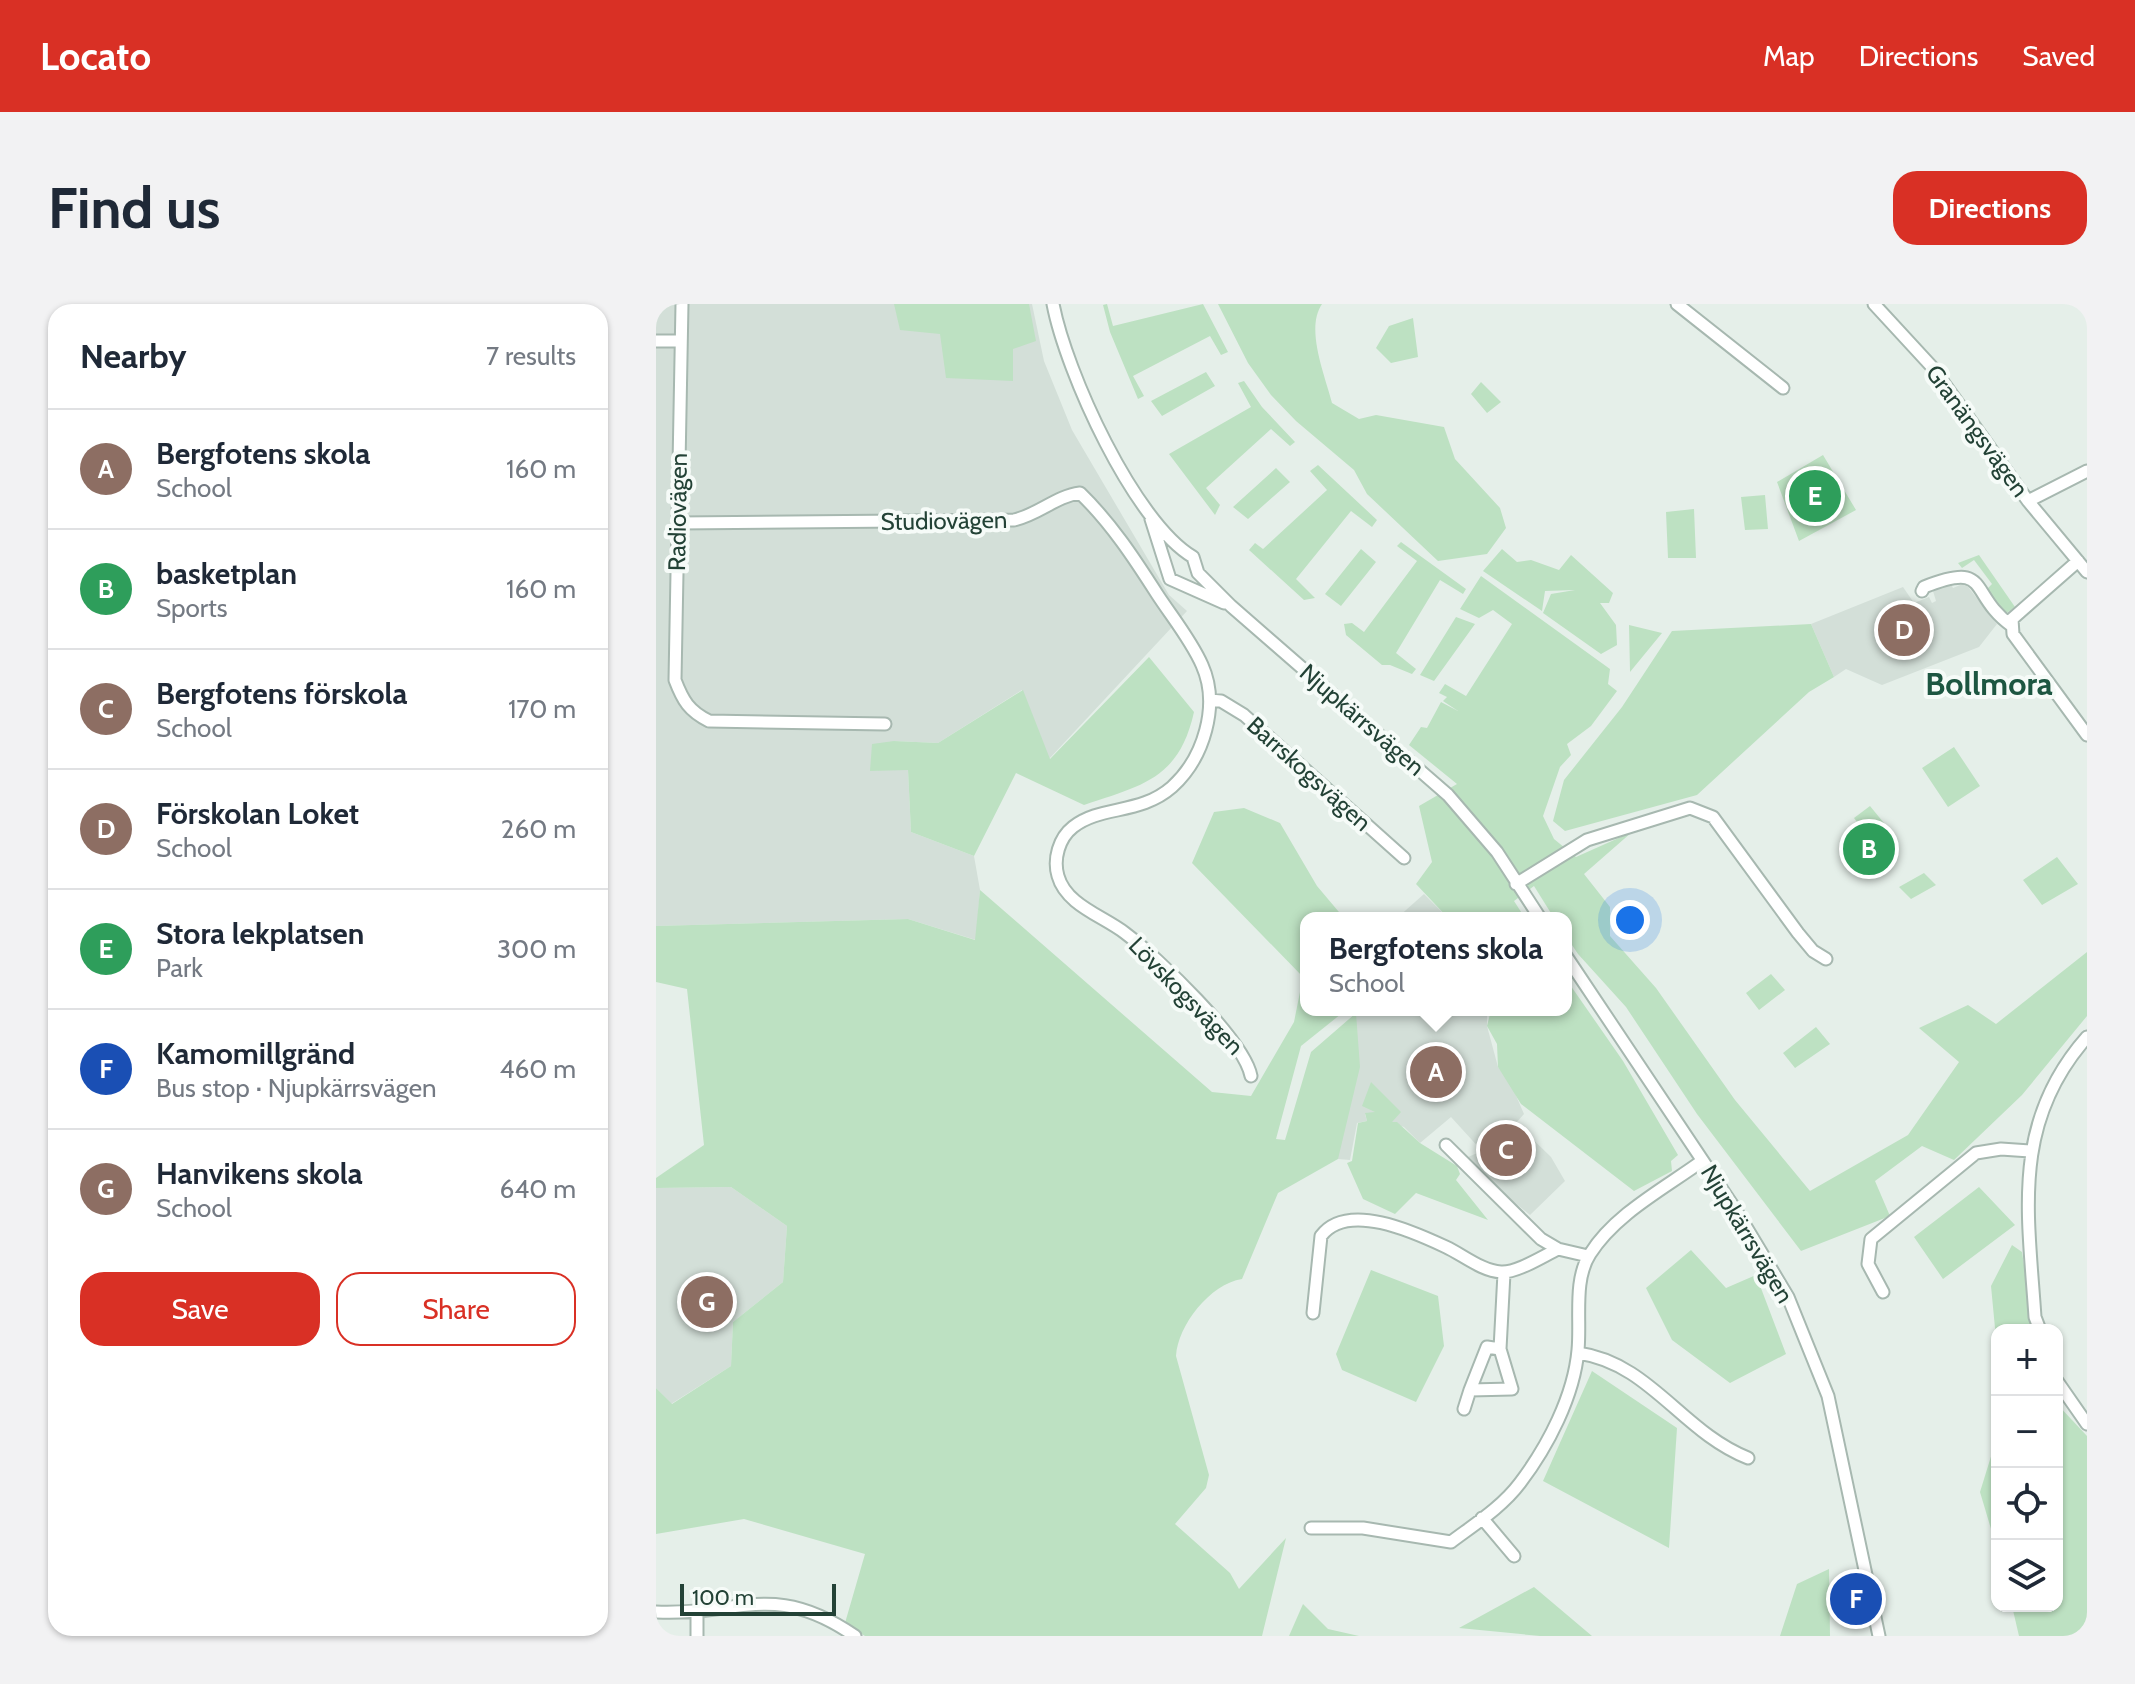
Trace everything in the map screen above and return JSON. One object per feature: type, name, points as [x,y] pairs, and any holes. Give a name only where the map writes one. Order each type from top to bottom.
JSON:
[{"type":"street","name":"Radiovägen","points":[[682,304],[675,680],[692,712],[709,721],[885,724]]},
{"type":"street","name":"Njupkärrsvägen","points":[[1053,304],[1070,367],[1112,452],[1149,512],[1184,553],[1196,560],[1198,573],[1231,606],[1448,795],[1497,852],[1536,912]]},
{"type":"street","points":[[1677,304],[1783,388]]},
{"type":"street","name":"Granängsvägen","points":[[1874,304],[1933,368],[2028,501],[2087,572]]},
{"type":"street","points":[[656,341],[681,341]]},
{"type":"street","points":[[2028,501],[2087,471]]},
{"type":"street","name":"Studiovägen","points":[[678,523],[1014,520],[1030,517],[1067,494],[1080,493],[1106,518],[1169,612]]},
{"type":"street","name":"Njupkärrsvägen","points":[[1149,512],[1167,567],[1179,584],[1231,606]]},
{"type":"street","points":[[1154,590],[1173,556],[1184,553]]},
{"type":"street","points":[[2078,561],[2012,619],[2012,626],[2013,634],[2087,735]]},
{"type":"street","points":[[1154,590],[1179,584],[1198,573]]},
{"type":"street","points":[[1922,591],[1924,587],[1953,575],[1971,578],[2000,617],[2012,626]]},
{"type":"street","name":"Lövskogsvägen","points":[[1169,612],[1203,666],[1210,700],[1204,740],[1177,782],[1152,801],[1128,811],[1085,818],[1073,827],[1060,844],[1056,871],[1063,889],[1073,900],[1134,940],[1199,1004],[1248,1061],[1251,1076]]},
{"type":"street","name":"Barrskogsvägen","points":[[1210,700],[1221,701],[1244,715],[1404,858]]},
{"type":"street","points":[[1516,884],[1587,840],[1690,808],[1703,811],[1716,821],[1813,951],[1826,959]]},
{"type":"street","name":"Njupkärrsvägen","points":[[1572,965],[1788,1297],[1828,1396],[1879,1636]]},
{"type":"street","points":[[2038,1324],[2027,1208],[2030,1151],[2050,1088],[2087,1037]]},
{"type":"street","points":[[1446,1145],[1541,1239],[1558,1249],[1588,1256]]},
{"type":"street","points":[[1883,1292],[1868,1264],[1871,1239],[1976,1153],[2001,1149],[2030,1151]]},
{"type":"street","points":[[1311,1528],[1363,1528],[1451,1542],[1520,1483],[1560,1416],[1578,1353],[1580,1286],[1588,1256],[1616,1224],[1702,1161]]},
{"type":"street","points":[[1313,1313],[1321,1236],[1327,1228],[1341,1221],[1368,1221],[1418,1235],[1488,1269],[1504,1273],[1558,1249]]},
{"type":"street","points":[[1470,1390],[1512,1389],[1500,1349],[1504,1273]]},
{"type":"street","points":[[1464,1409],[1487,1347],[1500,1349]]},
{"type":"street","points":[[1578,1353],[1605,1356],[1631,1370],[1713,1441],[1748,1458]]},
{"type":"street","points":[[2063,1390],[2087,1424]]},
{"type":"street","points":[[1482,1518],[1514,1556]]},
{"type":"street","points":[[656,1612],[697,1614],[757,1602],[796,1605],[855,1636]]},
{"type":"street","points":[[697,1614],[697,1636]]},
{"type":"shaded area","points":[[656,304],[1032,304],[1044,361],[1072,430],[1169,595],[1187,611],[1049,759],[1022,690],[938,743],[894,741],[908,770],[911,832],[974,856],[980,890],[976,940],[908,919],[656,926]]},
{"type":"shaded area","points":[[1965,583],[1997,624],[1979,647],[1882,685],[1846,669],[1834,677],[1811,624],[1903,587],[1914,603],[1929,597],[1932,603],[1936,601],[1933,591],[1951,584],[1953,588]]},
{"type":"shaded area","points":[[1424,894],[1442,912],[1404,912]]},
{"type":"shaded area","points":[[1355,1016],[1487,1016],[1498,1067],[1511,1084],[1524,1114],[1516,1123],[1551,1157],[1565,1181],[1530,1215],[1496,1187],[1468,1157],[1482,1151],[1451,1117],[1420,1143],[1404,1127],[1365,1114],[1367,1121],[1357,1123],[1350,1160],[1338,1159],[1287,1140]]},
{"type":"shaded area","points":[[731,1187],[787,1226],[783,1282],[733,1322],[731,1366],[671,1404],[656,1388],[656,1188]]},
{"type":"green space","points":[[894,304],[1029,304],[1036,341],[1013,349],[1013,381],[946,378],[940,334],[900,330]]},
{"type":"green space","points":[[1107,304],[1113,326],[1203,304],[1228,352],[1221,355],[1210,336],[1133,376],[1144,396],[1138,399],[1110,332],[1103,305]]},
{"type":"green space","points":[[1218,304],[1322,304],[1317,314],[1316,339],[1332,403],[1359,419],[1376,415],[1444,427],[1455,459],[1500,508],[1506,528],[1487,554],[1438,561],[1367,494],[1354,470],[1296,421],[1271,395],[1248,363]]},
{"type":"green space","points":[[1413,318],[1418,357],[1391,363],[1376,348],[1389,326]]},
{"type":"green space","points":[[1206,372],[1215,386],[1162,416],[1151,401]]},
{"type":"green space","points":[[1244,381],[1262,407],[1295,442],[1290,446],[1271,429],[1206,488],[1220,505],[1215,515],[1169,454],[1251,407],[1238,383]]},
{"type":"green space","points":[[1481,382],[1501,402],[1487,413],[1471,394]]},
{"type":"green space","points":[[1823,455],[1856,510],[1799,541],[1777,482]]},
{"type":"green space","points":[[1318,465],[1377,520],[1372,527],[1351,511],[1296,579],[1315,598],[1304,600],[1249,550],[1255,543],[1263,549],[1327,490],[1310,471]]},
{"type":"green space","points":[[1276,468],[1290,482],[1248,519],[1233,507]]},
{"type":"green space","points":[[1765,495],[1768,529],[1745,530],[1741,497]]},
{"type":"green space","points":[[1694,509],[1696,558],[1668,558],[1666,512]]},
{"type":"green space","points":[[1401,542],[1466,589],[1463,594],[1440,580],[1396,653],[1416,669],[1412,674],[1382,665],[1346,635],[1344,624],[1352,623],[1364,632],[1417,561],[1397,546]]},
{"type":"green space","points":[[1361,549],[1376,562],[1341,606],[1325,594]]},
{"type":"green space","points":[[1502,549],[1517,562],[1531,560],[1559,570],[1571,555],[1613,593],[1609,603],[1600,603],[1616,625],[1617,645],[1601,654],[1543,613],[1551,594],[1575,590],[1545,591],[1542,611],[1483,571]]},
{"type":"green space","points":[[1979,555],[2015,607],[2004,615],[1986,590],[1992,584],[1974,560],[1962,568],[1958,563]]},
{"type":"green space","points":[[1481,576],[1610,669],[1608,684],[1617,691],[1591,726],[1567,744],[1571,755],[1560,767],[1543,816],[1554,839],[1576,857],[1632,832],[1584,874],[1610,907],[1610,936],[1656,988],[1735,1100],[1810,1191],[1908,1135],[1959,1062],[1919,1028],[1968,1005],[1996,1024],[2087,952],[2087,1016],[2022,1095],[1954,1160],[1922,1146],[1875,1181],[1890,1216],[1801,1251],[1697,1114],[1626,1007],[1578,954],[1572,945],[1572,912],[1550,912],[1534,886],[1514,901],[1521,912],[1442,912],[1416,884],[1432,862],[1419,806],[1457,784],[1409,745],[1421,727],[1427,728],[1441,702],[1458,711],[1443,701],[1447,697],[1439,693],[1445,684],[1466,696],[1512,624],[1493,610],[1479,618],[1460,609]]},
{"type":"green space","points":[[1456,617],[1475,624],[1434,681],[1420,675]]},
{"type":"green space","points":[[1811,624],[1834,677],[1809,692],[1697,795],[1565,831],[1553,821],[1564,780],[1622,707],[1672,631]]},
{"type":"green space","points":[[1629,625],[1662,633],[1630,672],[1630,671]]},
{"type":"green space","points":[[1149,657],[1194,712],[1179,752],[1168,766],[1141,784],[1084,805],[1016,773],[974,856],[911,832],[908,770],[870,771],[872,744],[894,741],[938,743],[1023,690],[1050,759]]},
{"type":"green space","points":[[1954,747],[1980,786],[1948,807],[1922,768]]},
{"type":"green space","points":[[1870,806],[1897,839],[1885,846],[1868,823],[1860,826],[1854,818]]},
{"type":"green space","points":[[1244,808],[1280,823],[1317,886],[1339,912],[1300,912],[1300,974],[1192,863],[1214,812]]},
{"type":"green space","points":[[1866,828],[1889,858],[1871,871],[1849,840]]},
{"type":"green space","points":[[2057,857],[2078,884],[2042,905],[2023,880]]},
{"type":"green space","points":[[1924,873],[1936,885],[1911,899],[1899,887]]},
{"type":"green space","points":[[980,890],[1212,1092],[1251,1096],[1294,1022],[1300,992],[1300,1016],[1338,1016],[1301,1046],[1276,1139],[1285,1140],[1311,1052],[1356,1016],[1360,1067],[1338,1159],[1278,1193],[1242,1279],[1218,1289],[1198,1308],[1183,1332],[1176,1356],[1209,1475],[1206,1488],[1175,1524],[1230,1573],[1239,1589],[1286,1538],[1262,1636],[865,1636],[845,1623],[865,1554],[744,1519],[656,1534],[656,1388],[672,1404],[731,1366],[733,1322],[783,1282],[787,1226],[731,1187],[656,1188],[656,1178],[704,1145],[687,989],[656,982],[656,926],[908,919],[975,940]]},
{"type":"green space","points":[[1771,974],[1785,990],[1759,1010],[1746,993]]},
{"type":"green space","points":[[1572,988],[1623,1061],[1678,1155],[1671,1161],[1672,1171],[1634,1191],[1521,1104],[1498,1067],[1497,1044],[1487,1026],[1490,1016],[1572,1016]]},
{"type":"green space","points":[[1816,1027],[1830,1044],[1795,1068],[1783,1053]]},
{"type":"green space","points":[[1371,1082],[1401,1112],[1392,1122],[1397,1122],[1420,1143],[1457,1166],[1460,1174],[1456,1180],[1488,1220],[1416,1193],[1395,1214],[1363,1199],[1347,1163],[1352,1161],[1358,1123],[1367,1121],[1365,1113],[1375,1112],[1362,1106]]},
{"type":"green space","points":[[1979,1187],[2015,1225],[1943,1279],[1914,1237]]},
{"type":"green space","points":[[2012,1245],[2022,1252],[2033,1324],[1995,1324],[1991,1286]]},
{"type":"green space","points":[[1691,1250],[1726,1288],[1756,1275],[1786,1354],[1730,1383],[1672,1340],[1646,1288]]},
{"type":"green space","points":[[1371,1270],[1438,1296],[1444,1346],[1416,1402],[1342,1370],[1336,1354]]},
{"type":"green space","points":[[1592,1371],[1677,1428],[1669,1548],[1543,1481]]},
{"type":"green space","points":[[2063,1410],[2087,1436],[2087,1636],[2019,1636],[2013,1612],[2063,1612]]},
{"type":"green space","points":[[1991,1456],[1991,1529],[1980,1492]]},
{"type":"green space","points":[[1829,1569],[1830,1636],[1780,1636],[1797,1584]]},
{"type":"green space","points":[[1534,1587],[1592,1636],[1540,1636],[1459,1628]]},
{"type":"green space","points":[[1303,1604],[1328,1629],[1359,1636],[1289,1636]]},
{"type":"place","name":"Stora lekplatsen","points":[[1815,496]]},
{"type":"place","name":"Förskolan Loket","points":[[1904,630]]},
{"type":"place","name":"basketplan","points":[[1869,849]]},
{"type":"place","name":"Bergfotens skola","points":[[1436,1072]]},
{"type":"place","name":"Bergfotens förskola","points":[[1506,1150]]},
{"type":"place","name":"Hanvikens skola","points":[[707,1302]]},
{"type":"place","name":"Kamomillgränd","points":[[1856,1599]]},
{"type":"district","name":"Bollmora","points":[[1989,684]]}]
